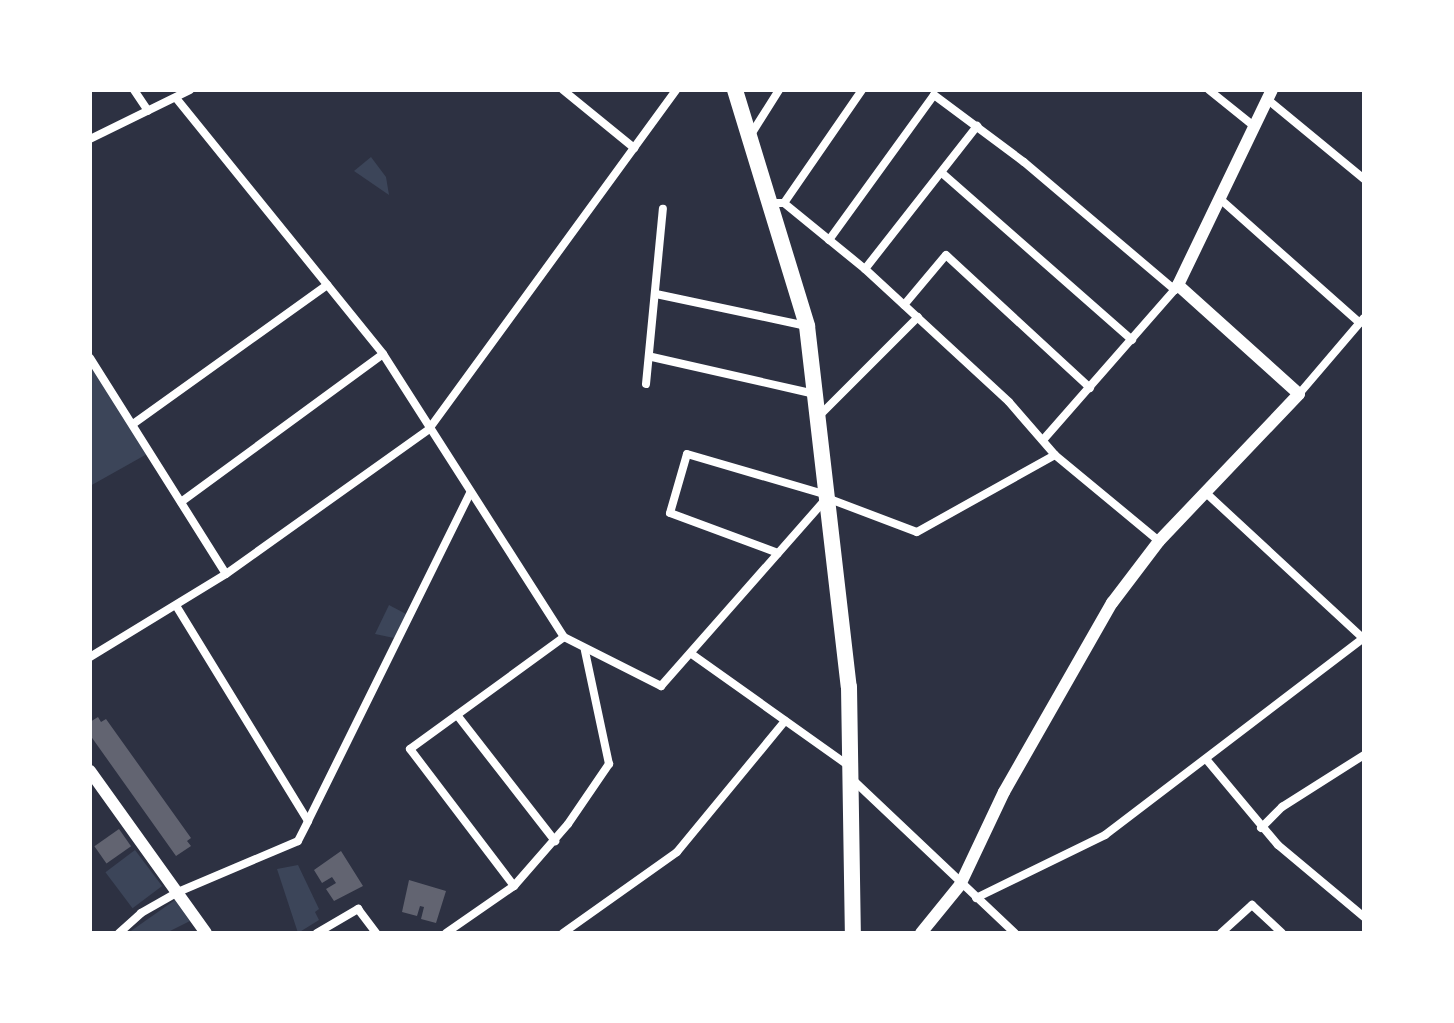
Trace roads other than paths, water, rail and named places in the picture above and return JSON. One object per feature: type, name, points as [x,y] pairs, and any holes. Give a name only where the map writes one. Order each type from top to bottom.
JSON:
[{"type":"main road","points":[[735,90],[777,203],[807,326],[848,674],[853,933]]},
{"type":"street","points":[[134,90],[148,111]]},
{"type":"street","points":[[90,139],[190,90]]},
{"type":"street","points":[[563,90],[634,148]]},
{"type":"street","points":[[90,657],[226,574],[429,429],[673,94],[661,90]]},
{"type":"street","points":[[750,136],[779,90]]},
{"type":"street","points":[[862,90],[777,203],[865,269],[918,317],[1055,455],[1159,541]]},
{"type":"street","points":[[1209,90],[1254,126]]},
{"type":"street","points":[[1043,440],[1176,288],[1269,94],[1364,179]]},
{"type":"street","points":[[829,240],[934,95],[977,126],[1176,288],[1299,394]]},
{"type":"street","points":[[176,98],[383,354],[564,637],[585,651],[664,687],[693,655],[728,606],[827,496]]},
{"type":"street","points":[[865,269],[977,126]]},
{"type":"street","points":[[942,173],[1132,340]]},
{"type":"street","points":[[921,933],[960,885],[1004,792],[1095,629],[1159,541],[1299,394],[1362,320],[1218,198]]},
{"type":"street","points":[[646,384],[652,357],[663,209]]},
{"type":"street","points":[[904,305],[946,255],[1090,388]]},
{"type":"street","points":[[133,424],[327,285]]},
{"type":"street","points":[[656,294],[807,326]]},
{"type":"street","points":[[818,417],[918,317]]},
{"type":"street","points":[[181,502],[383,354]]},
{"type":"street","points":[[652,357],[816,394]]},
{"type":"street","points":[[90,358],[226,574]]},
{"type":"street","points":[[778,553],[670,513],[687,454],[827,496],[917,532],[1055,455]]},
{"type":"street","points":[[976,898],[1105,835],[1364,639],[1205,492]]},
{"type":"street","points":[[119,933],[141,913],[178,892],[298,841],[414,619],[470,493]]},
{"type":"street","points":[[176,606],[308,821]]},
{"type":"street","points":[[514,886],[410,752],[564,637]]},
{"type":"street","points":[[446,933],[514,886],[555,841],[609,764],[585,651]]},
{"type":"street","points":[[693,655],[852,774],[960,885],[1015,933]]},
{"type":"street","points":[[457,715],[555,841]]},
{"type":"street","points":[[563,933],[677,852],[785,721]]},
{"type":"street","points":[[1261,828],[1282,807],[1364,755]]},
{"type":"street","points":[[1206,759],[1261,828],[1364,917]]},
{"type":"street","points":[[90,771],[206,933]]},
{"type":"street","points":[[1221,933],[1252,905],[1282,933]]},
{"type":"street","points":[[317,933],[358,909],[376,933]]}]
